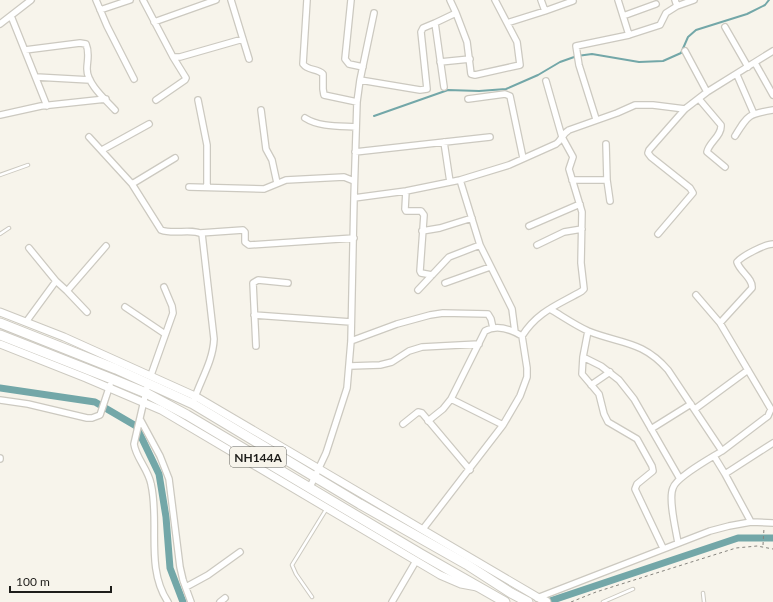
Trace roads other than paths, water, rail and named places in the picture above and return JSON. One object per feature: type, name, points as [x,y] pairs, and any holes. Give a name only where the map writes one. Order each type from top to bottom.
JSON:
[{"type":"highway","name":"NH144A","points":[[0,322],[116,369],[150,379],[194,400],[528,602]]},
{"type":"highway","name":"NH144A","points":[[0,334],[110,383],[187,415],[421,554],[505,602]]},
{"type":"street","points":[[0,24],[31,0]]},
{"type":"street","points":[[96,0],[107,26],[134,78]]},
{"type":"street","points":[[100,10],[130,0]]},
{"type":"street","points":[[142,0],[186,78],[156,100]]},
{"type":"street","points":[[154,22],[216,0]]},
{"type":"street","points":[[231,0],[249,59]]},
{"type":"street","points":[[307,0],[303,64],[307,68],[318,70],[323,74],[324,95],[357,102]]},
{"type":"street","points":[[351,0],[345,59],[349,64],[363,67]]},
{"type":"street","points":[[450,0],[465,36],[471,72],[473,75],[520,65],[517,42],[495,0]]},
{"type":"street","points":[[541,0],[545,11]]},
{"type":"street","points":[[507,23],[574,0]]},
{"type":"street","points":[[618,0],[629,35]]},
{"type":"street","points":[[596,119],[577,57],[576,46],[629,35],[660,25],[666,13],[676,3],[694,0]]},
{"type":"street","points":[[623,16],[656,4]]},
{"type":"street","points":[[310,487],[328,449],[345,397],[350,366],[357,102],[374,13]]},
{"type":"street","points":[[360,80],[424,90],[427,89],[421,32],[423,28],[456,13]]},
{"type":"street","points":[[11,16],[47,106]]},
{"type":"street","points":[[435,23],[444,87]]},
{"type":"street","points":[[725,27],[748,67]]},
{"type":"street","points":[[173,57],[180,57],[243,39]]},
{"type":"street","points":[[25,50],[80,43],[86,44],[88,52],[87,69],[90,80],[115,110]]},
{"type":"street","points":[[685,51],[707,92]]},
{"type":"street","points":[[658,234],[693,193],[690,188],[651,157],[648,153],[649,150],[685,109],[707,92],[773,51]]},
{"type":"street","points":[[440,62],[470,59]]},
{"type":"street","points":[[754,63],[773,95]]},
{"type":"street","points":[[737,74],[754,114]]},
{"type":"street","points":[[36,77],[90,80]]},
{"type":"street","points":[[423,529],[470,470],[503,425],[520,396],[527,377],[527,359],[522,336],[530,324],[550,309],[584,289],[581,263],[582,212],[569,169],[573,157],[562,137],[546,81]]},
{"type":"street","points":[[468,99],[505,94],[510,96],[523,158]]},
{"type":"street","points":[[0,115],[32,108],[106,99]]},
{"type":"street","points":[[699,99],[721,125],[721,131],[708,147],[707,152],[724,167]]},
{"type":"street","points":[[198,100],[208,152],[207,187]]},
{"type":"street","points":[[354,198],[406,191],[460,180],[509,165],[556,144],[569,130],[635,105],[653,105],[685,109]]},
{"type":"street","points":[[261,110],[266,149],[272,160],[277,183]]},
{"type":"street","points":[[735,136],[743,122],[748,117],[754,114],[773,110]]},
{"type":"street","points":[[305,118],[318,124],[356,123]]},
{"type":"street","points":[[102,150],[149,124]]},
{"type":"street","points":[[90,137],[132,184],[161,230],[166,232],[200,233],[243,230],[245,232],[245,242],[249,245],[354,238]]},
{"type":"street","points":[[355,152],[490,137]]},
{"type":"street","points":[[444,142],[450,182]]},
{"type":"street","points":[[606,144],[607,180],[610,201]]},
{"type":"street","points":[[132,184],[175,158]]},
{"type":"street","points":[[189,187],[264,189],[286,180],[344,177],[354,181]]},
{"type":"street","points":[[460,180],[480,245],[490,267],[511,304],[515,332]]},
{"type":"street","points":[[572,180],[607,180]]},
{"type":"street","points":[[406,191],[406,211],[424,212],[420,271],[421,273],[432,275]]},
{"type":"street","points":[[529,226],[580,204]]},
{"type":"street","points":[[422,231],[440,228],[472,218]]},
{"type":"street","points":[[537,245],[564,232],[582,229]]},
{"type":"street","points":[[194,400],[211,359],[214,339],[202,238],[200,233]]},
{"type":"street","points":[[720,323],[752,288],[750,281],[738,266],[737,262],[767,245],[773,244]]},
{"type":"street","points":[[418,290],[449,258],[480,245]]},
{"type":"street","points":[[68,291],[106,246]]},
{"type":"street","points":[[29,248],[56,281],[68,291],[86,312]]},
{"type":"street","points":[[445,283],[490,267]]},
{"type":"street","points":[[26,322],[56,281]]},
{"type":"street","points":[[256,346],[253,286],[255,281],[288,283]]},
{"type":"street","points":[[164,287],[173,310],[150,379],[134,444],[135,450],[150,477],[152,485],[156,562],[160,588],[167,601]]},
{"type":"street","points":[[678,543],[671,494],[673,487],[680,479],[722,451],[771,413],[770,405],[720,323],[696,295]]},
{"type":"street","points":[[125,307],[165,334]]},
{"type":"street","points":[[550,309],[588,331],[632,344],[652,354],[668,370],[722,451]]},
{"type":"street","points":[[0,312],[64,337],[150,379]]},
{"type":"street","points":[[351,342],[406,321],[443,313],[488,314],[493,328]]},
{"type":"street","points":[[254,314],[351,322]]},
{"type":"street","points":[[428,421],[443,409],[452,399],[485,331],[493,328],[510,330],[522,336]]},
{"type":"street","points":[[588,331],[583,357],[582,374],[599,394],[604,414],[608,422],[637,439],[652,466],[653,471],[636,484],[635,489],[663,548]]},
{"type":"street","points":[[0,344],[110,383],[100,415],[92,418],[28,404],[0,400]]},
{"type":"street","points":[[350,366],[380,365],[392,362],[409,351],[422,347],[479,344]]},
{"type":"street","points":[[583,357],[610,372],[626,388],[680,479]]},
{"type":"street","points":[[695,409],[748,370]]},
{"type":"street","points":[[592,385],[610,372]]},
{"type":"street","points":[[145,398],[161,410],[452,582],[479,587]]},
{"type":"street","points":[[452,399],[503,425]]},
{"type":"street","points":[[651,429],[691,404]]},
{"type":"street","points":[[402,424],[418,412],[422,413],[470,470]]},
{"type":"street","points":[[140,419],[160,456],[169,479],[178,554],[186,587],[192,602]]},
{"type":"street","points":[[725,474],[773,443]]},
{"type":"street","points":[[714,456],[751,522]]},
{"type":"street","points":[[317,473],[423,529],[542,600],[663,548],[710,531],[751,522],[773,522]]},
{"type":"street","points":[[186,587],[208,575],[240,552]]},
{"type":"street","points":[[392,602],[416,561]]},
{"type":"lane","points":[[0,176],[28,165]]},
{"type":"lane","points":[[0,234],[9,228]]},
{"type":"lane","points":[[312,597],[296,574],[292,565],[328,508]]},
{"type":"lane","points":[[604,602],[633,589]]},
{"type":"lane","points":[[703,593],[704,602]]},
{"type":"waterway","points":[[374,116],[448,90],[479,91],[506,89],[538,75],[560,62],[577,56],[592,54],[639,62],[663,61],[681,53],[688,37],[696,30],[747,14],[765,5],[769,0]]},
{"type":"waterway","points":[[0,388],[95,402],[136,426],[159,474],[166,517],[170,568],[183,602]]},
{"type":"waterway","points":[[547,602],[738,538],[773,538]]}]
